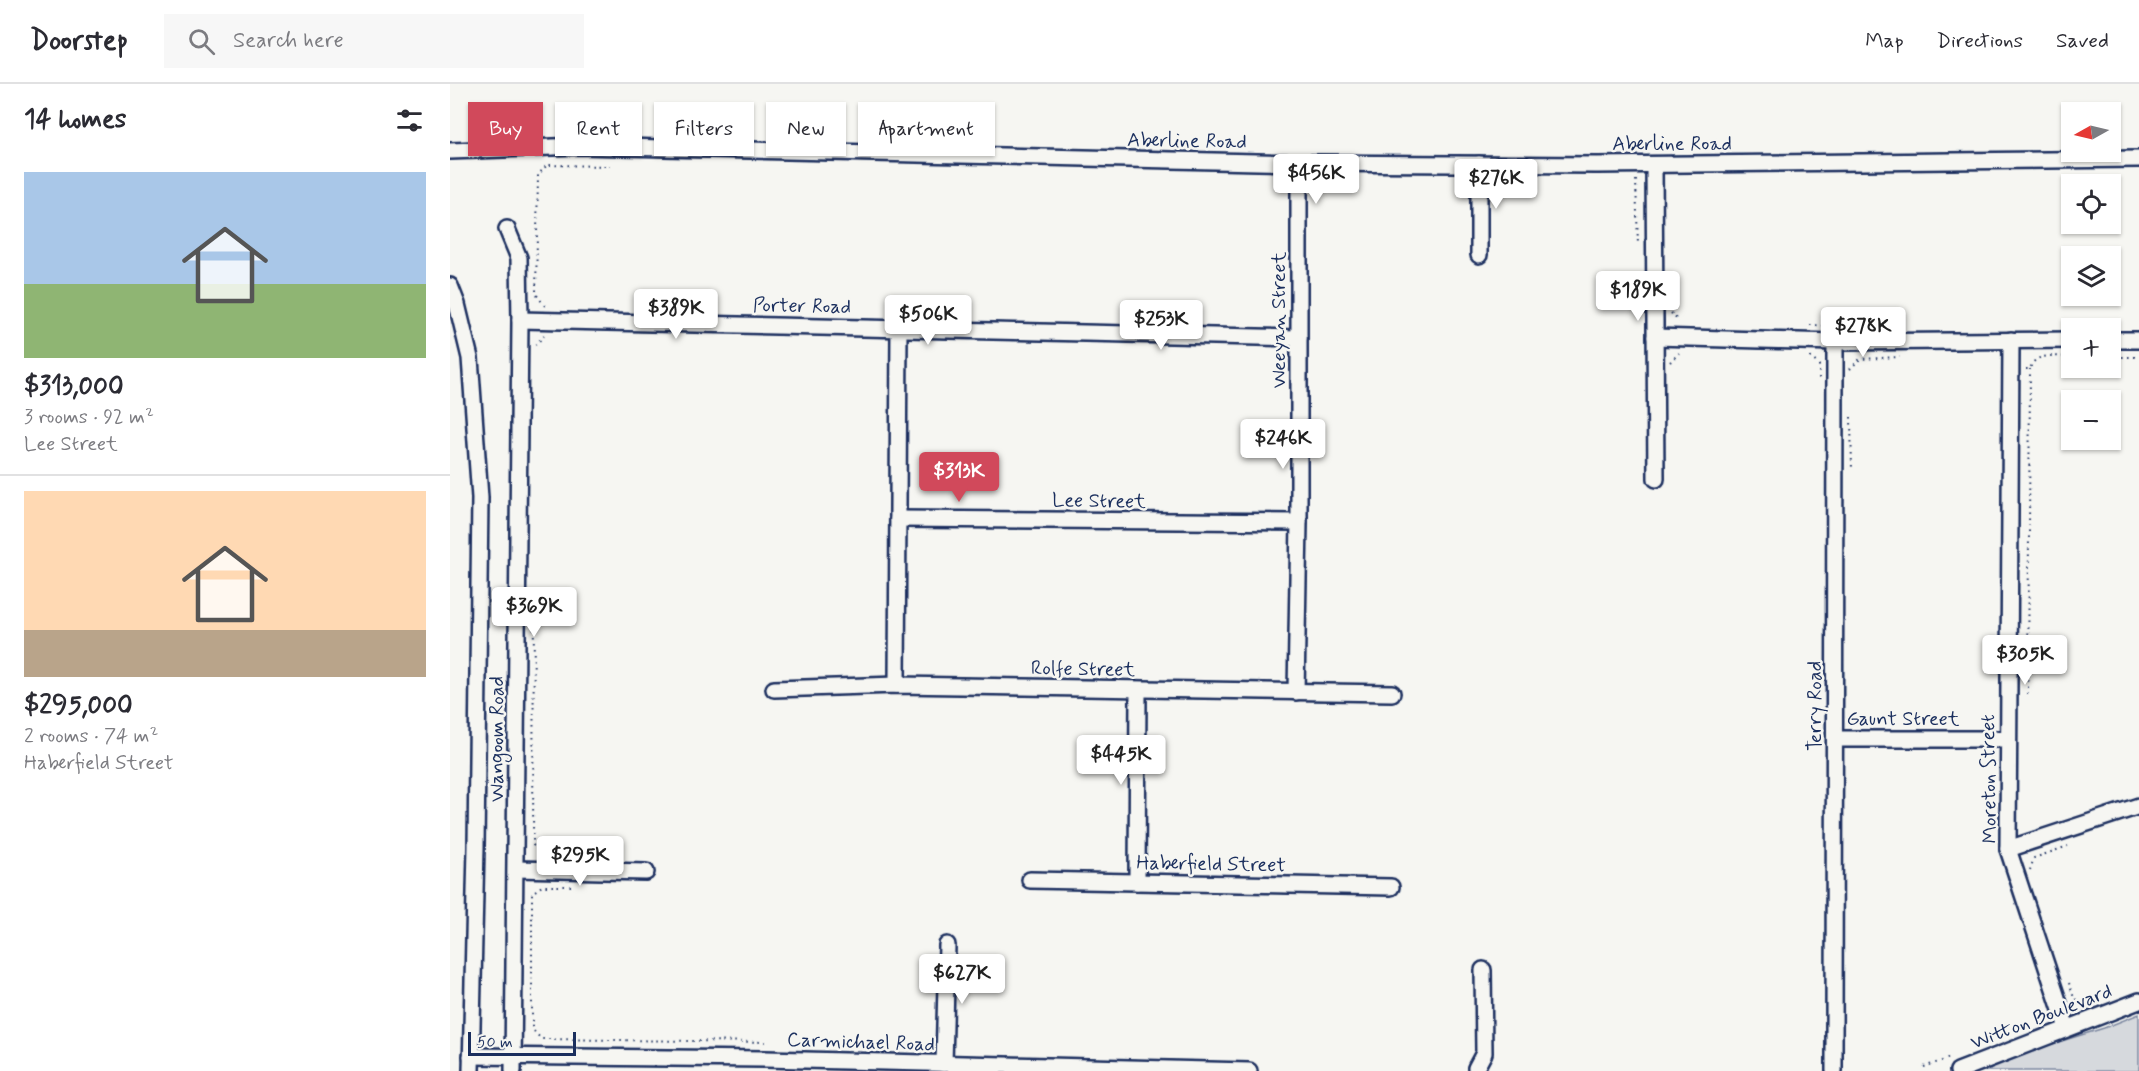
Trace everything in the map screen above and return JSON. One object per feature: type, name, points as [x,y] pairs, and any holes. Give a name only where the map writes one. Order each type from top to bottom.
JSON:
[{"type":"street","name":"Aberline Road","points":[[450,151],[579,146],[1299,163],[1654,165],[2139,159]]},
{"type":"street","name":"Weeyan Street","points":[[1296,692],[1299,522],[1299,163]]},
{"type":"street","points":[[1479,164],[1479,255]]},
{"type":"street","points":[[1654,165],[1656,479]]},
{"type":"street","name":"Wangoom Road","points":[[507,229],[519,258],[520,320],[513,1064]]},
{"type":"street","name":"Wangoom Road","points":[[450,286],[458,304],[470,358],[480,498],[471,1063]]},
{"type":"street","name":"Porter Road","points":[[520,320],[1299,338]]},
{"type":"street","points":[[897,685],[899,328]]},
{"type":"street","points":[[1655,337],[1835,342],[2061,340]]},
{"type":"street","points":[[2121,337],[2139,340]]},
{"type":"street","name":"Moreton Street","points":[[2011,340],[2008,849],[2067,1028]]},
{"type":"street","name":"Terry Road","points":[[1834,1071],[1835,342]]},
{"type":"street","name":"Lee Street","points":[[898,519],[1299,522]]},
{"type":"street","name":"Rolfe Street","points":[[774,689],[897,685],[1392,693]]},
{"type":"street","points":[[1137,882],[1138,690]]},
{"type":"street","name":"Gaunt Street","points":[[1835,739],[2008,739]]},
{"type":"street","points":[[2008,849],[2139,806]]},
{"type":"street","points":[[516,869],[646,872]]},
{"type":"street","name":"Haberfield Street","points":[[1030,880],[1391,887]]},
{"type":"street","points":[[944,1064],[947,945]]},
{"type":"street","points":[[1476,1070],[1484,1053],[1483,969]]},
{"type":"street","name":"Witton Boulevard","points":[[1958,1071],[2139,1001]]},
{"type":"street","name":"Carmichael Road","points":[[471,1063],[693,1065],[765,1059],[1250,1071]]},
{"type":"path","points":[[551,306],[545,306],[536,294],[538,175],[547,165],[610,166]]},
{"type":"path","points":[[1634,176],[1638,185],[1638,256]]},
{"type":"path","points":[[1671,314],[1678,322],[1683,322]]},
{"type":"path","points":[[1800,325],[1856,326]]},
{"type":"path","points":[[534,346],[544,336],[550,336]]},
{"type":"path","points":[[1670,362],[1680,352],[1684,352]]},
{"type":"path","points":[[1811,357],[1819,365],[1819,389]]},
{"type":"path","points":[[1850,379],[1850,368],[1860,359],[1900,357]]},
{"type":"path","points":[[2028,694],[2030,369],[2031,363],[2040,357],[2061,357]]},
{"type":"path","points":[[2121,357],[2139,357]]},
{"type":"path","points":[[2011,369],[2030,369]]},
{"type":"path","points":[[1851,413],[1852,471]]},
{"type":"path","points":[[534,583],[533,845],[544,856],[549,855]]},
{"type":"path","points":[[2030,871],[2034,858],[2077,843]]},
{"type":"path","points":[[579,886],[542,886],[532,893],[532,1029],[541,1039],[768,1042]]},
{"type":"path","points":[[2068,980],[2074,998],[2086,1006]]},
{"type":"path","points":[[2057,997],[2072,991]]},
{"type":"path","points":[[1924,1067],[1956,1055]]},
{"type":"shaded area","points":[[2139,1014],[2139,1071],[1964,1071],[2104,1028]]}]
